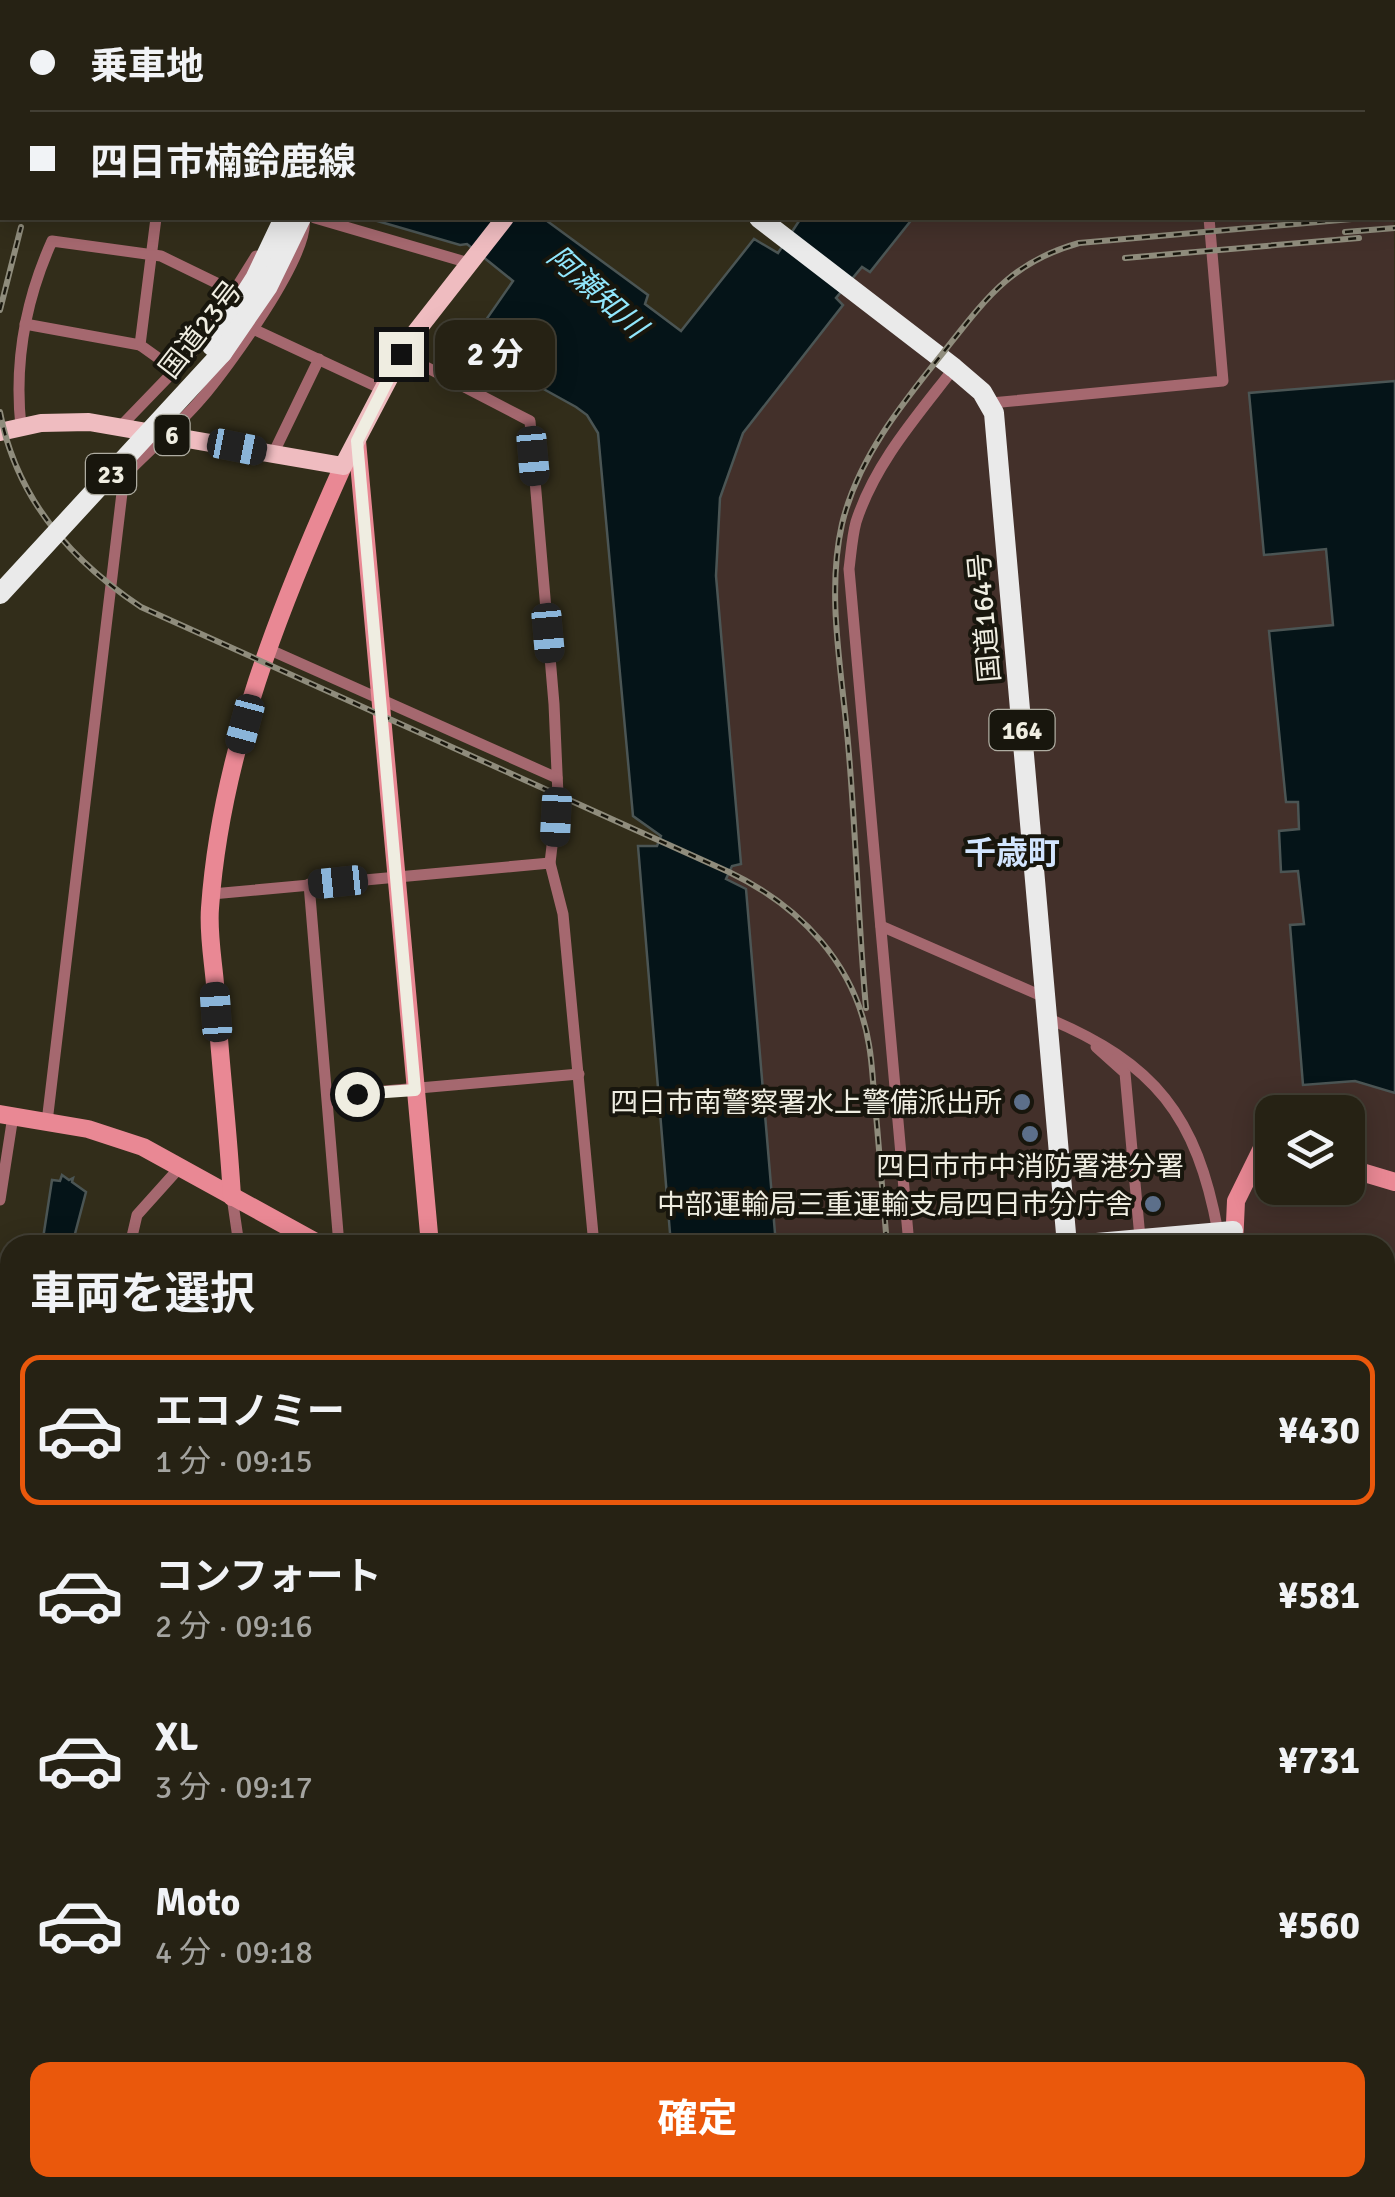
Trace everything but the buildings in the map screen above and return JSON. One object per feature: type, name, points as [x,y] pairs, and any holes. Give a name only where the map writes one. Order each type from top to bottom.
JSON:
[{"type":"highway","name":"国道23号","points":[[0,574],[216,350],[255,279],[281,220]]},
{"type":"highway","name":"国道23号","points":[[0,594],[268,286],[302,220]]},
{"type":"highway","points":[[762,220],[954,368],[991,403]]},
{"type":"highway","name":"国道164号","points":[[991,403],[1069,1235]]},
{"type":"main road","points":[[342,466],[401,354],[503,220]]},
{"type":"main road","name":"6","points":[[0,432],[66,420],[342,466]]},
{"type":"street","points":[[140,345],[156,220]]},
{"type":"street","points":[[119,428],[202,341],[235,292],[272,224],[279,220]]},
{"type":"street","points":[[47,1122],[124,476],[198,402],[253,329],[306,232],[303,220]]},
{"type":"street","points":[[321,220],[471,260]]},
{"type":"street","points":[[991,403],[1224,381],[1209,220]]},
{"type":"street","points":[[22,427],[20,358],[25,324],[32,291],[52,242],[151,255],[190,268],[235,292]]},
{"type":"street","points":[[25,324],[140,345],[175,370]]},
{"type":"street","points":[[253,329],[382,389]]},
{"type":"street","points":[[401,354],[530,421],[554,704],[557,778],[555,840],[550,863],[563,914],[593,1235]]},
{"type":"street","points":[[272,454],[319,359]]},
{"type":"street","points":[[908,1235],[849,570],[855,525],[871,485],[886,458],[954,368]]},
{"type":"street","points":[[357,441],[429,1235]]},
{"type":"street","points":[[238,1235],[212,944],[212,894],[228,794],[251,699],[302,556],[342,466]]},
{"type":"street","points":[[268,648],[557,778]]},
{"type":"street","points":[[212,894],[550,863]]},
{"type":"street","points":[[309,884],[339,1235]]},
{"type":"street","points":[[880,926],[1131,1062],[1166,1099],[1190,1136],[1228,1235]]},
{"type":"street","points":[[1046,1013],[1118,1063],[1125,1072],[1140,1235]]},
{"type":"street","points":[[328,1096],[579,1074]]},
{"type":"street","points":[[0,1200],[7,1115],[113,1136],[181,1166],[303,1235]]},
{"type":"street","points":[[1228,1235],[1236,1200],[1255,1163]]},
{"type":"street","points":[[132,1235],[137,1215],[181,1166]]},
{"type":"street","points":[[1365,1173],[1395,1182]]},
{"type":"shaded area","points":[[911,220],[1394,220],[1395,381],[1249,393],[1265,555],[1326,549],[1333,625],[1270,631],[1287,802],[1298,801],[1299,829],[1279,832],[1298,871],[1304,924],[1291,925],[1306,1085],[1355,1081],[1395,1093],[1395,1235],[775,1235],[746,890],[725,879],[732,865],[740,864],[716,536],[720,498],[743,433],[843,304],[836,298],[862,266],[869,272]]},
{"type":"water","name":"阿瀬知川","points":[[374,220],[546,220],[648,295],[645,304],[681,331],[754,239],[778,253],[800,220],[911,220],[870,272],[862,267],[836,298],[843,305],[743,433],[720,498],[716,576],[741,864],[732,866],[726,879],[746,889],[775,1235],[670,1235],[638,846],[657,846],[661,836],[633,816],[598,433],[587,415],[576,407],[462,344],[472,330],[479,330],[513,281],[467,244]]},
{"type":"water","points":[[1395,381],[1395,1093],[1355,1081],[1303,1085],[1290,925],[1304,924],[1298,871],[1281,872],[1279,831],[1299,829],[1298,802],[1286,802],[1269,631],[1333,625],[1326,549],[1264,555],[1249,393]]},
{"type":"water","points":[[62,1175],[73,1178],[72,1182],[86,1192],[75,1235],[44,1235],[52,1180],[60,1181]]},
{"type":"railway","points":[[866,1008],[835,578],[849,499],[884,431],[988,298],[1036,260],[1079,243],[1340,220]]},
{"type":"railway","points":[[0,310],[21,227]]},
{"type":"railway","points":[[1345,232],[1395,228]]},
{"type":"railway","points":[[1125,258],[1359,238]]},
{"type":"railway","points":[[0,412],[19,472],[50,524],[91,569],[141,607],[729,872],[801,920],[838,964],[862,1016],[871,1062],[886,1235]]},
{"type":"place","name":"四日市南警察署水上警備派出所","points":[[1022,1102]]},
{"type":"place","name":"四日市市中消防署港分署","points":[[1030,1134]]},
{"type":"place","name":"中部運輸局三重運輸支局四日市分庁舎","points":[[1153,1204]]},
{"type":"district","name":"千歳町","points":[[1012,853]]},
{"type":"route","points":[[357,1094],[415,1090],[357,441],[401,354]]}]
